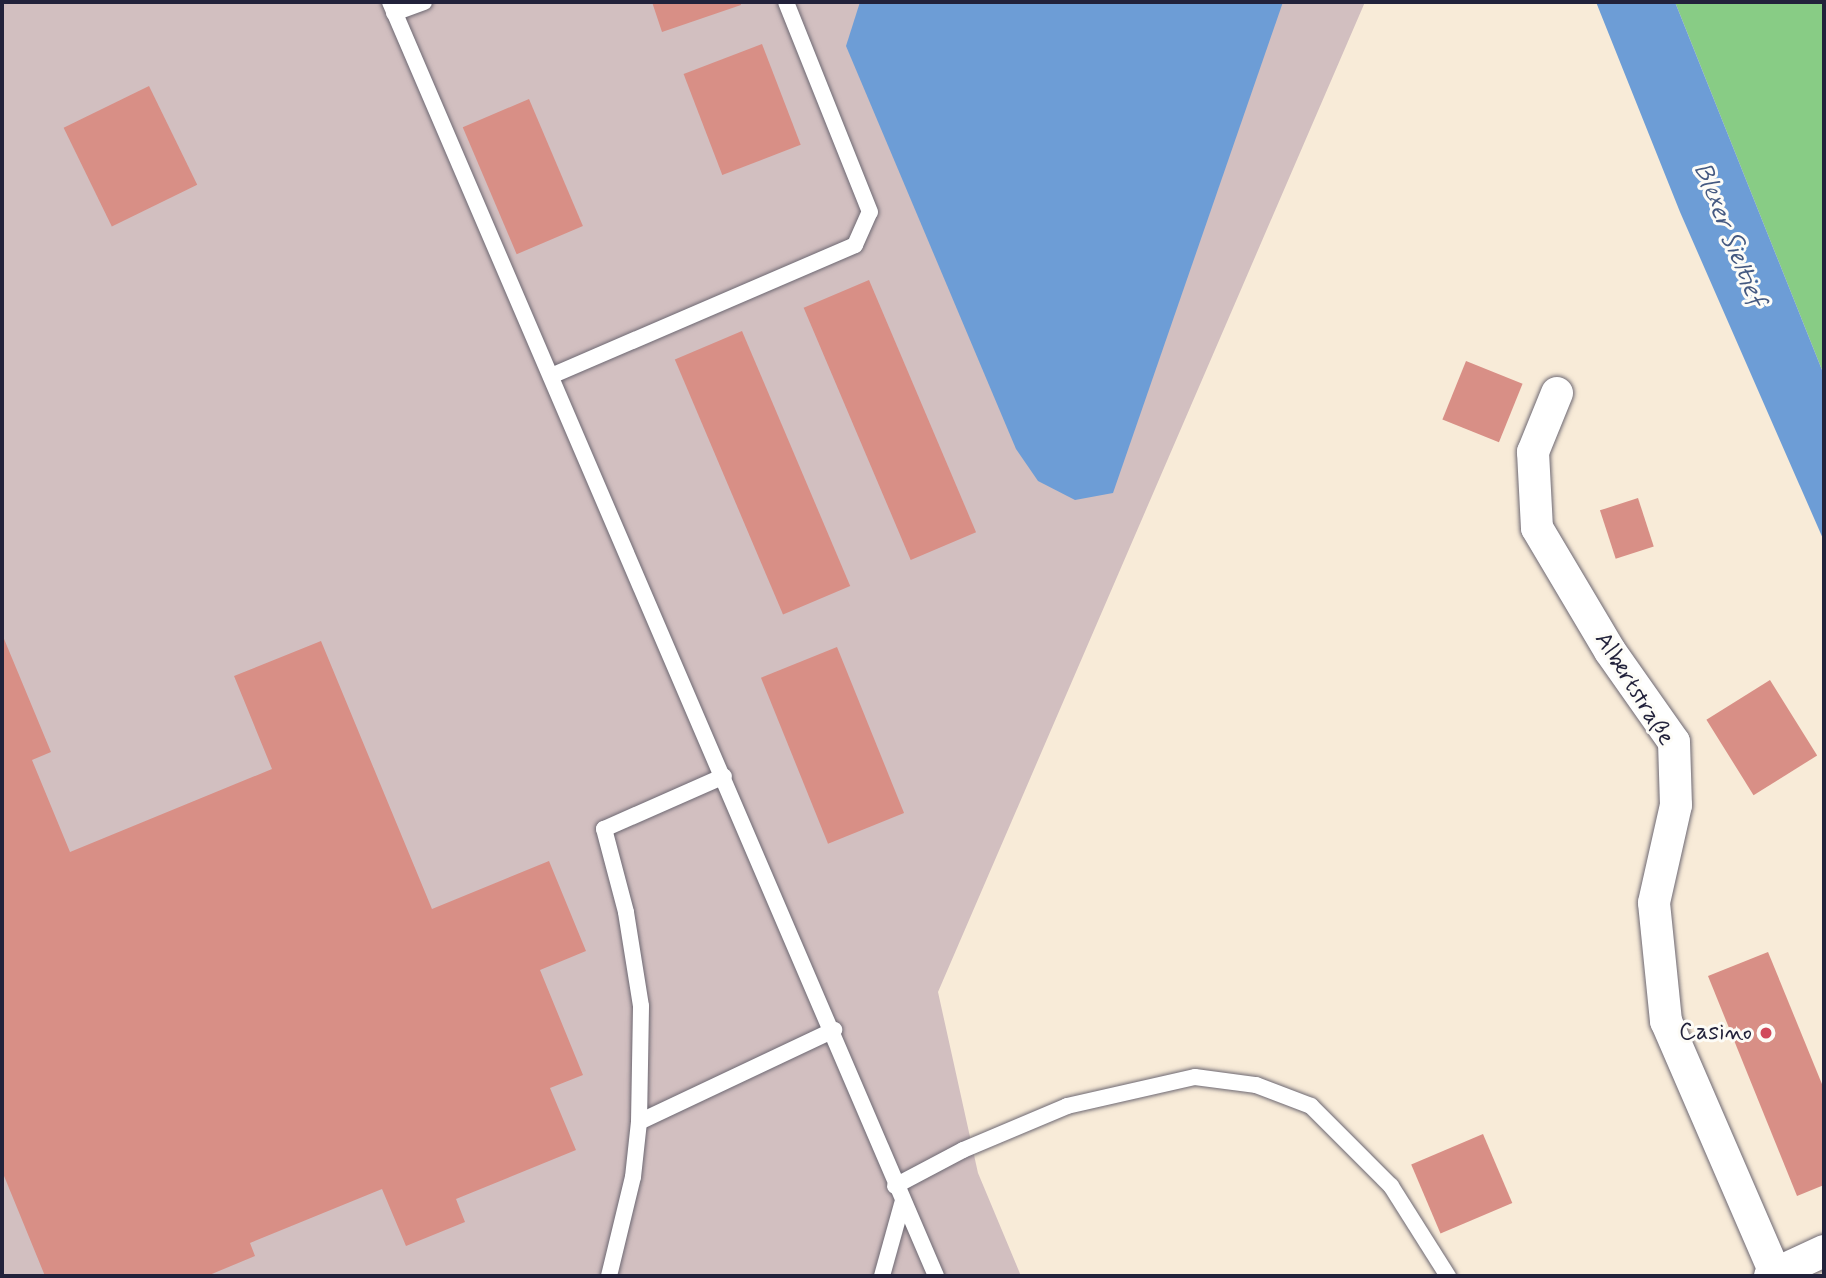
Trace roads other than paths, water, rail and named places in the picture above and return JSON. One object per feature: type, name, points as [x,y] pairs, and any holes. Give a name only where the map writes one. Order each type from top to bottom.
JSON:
[{"type":"street","name":"Albertstraße","points":[[1557,393],[1533,452],[1537,528],[1610,651],[1674,742],[1676,805],[1654,903],[1666,1021],[1772,1275]]},
{"type":"street","points":[[1772,1275],[1824,1251]]},
{"type":"lane","points":[[424,2],[392,7],[834,1030],[902,1204],[936,1276]]},
{"type":"lane","points":[[551,376],[855,245],[870,212],[786,2]]},
{"type":"lane","points":[[609,1276],[633,1177],[639,1122],[641,1006],[626,912],[604,829],[724,776]]},
{"type":"lane","points":[[639,1122],[834,1030]]},
{"type":"lane","points":[[895,1186],[963,1150],[1067,1106],[1195,1077],[1256,1085],[1311,1106],[1391,1186],[1448,1276]]},
{"type":"lane","points":[[882,1276],[902,1204]]},
{"type":"water","points":[[860,2],[1283,2],[1113,493],[1075,500],[1038,481],[1016,449],[846,46]]},
{"type":"water","name":"Blexer Sieltief","points":[[1596,2],[1675,2],[1824,375],[1824,541],[1680,212]]},
{"type":"place","name":"Casino","points":[[1766,1033]]}]
